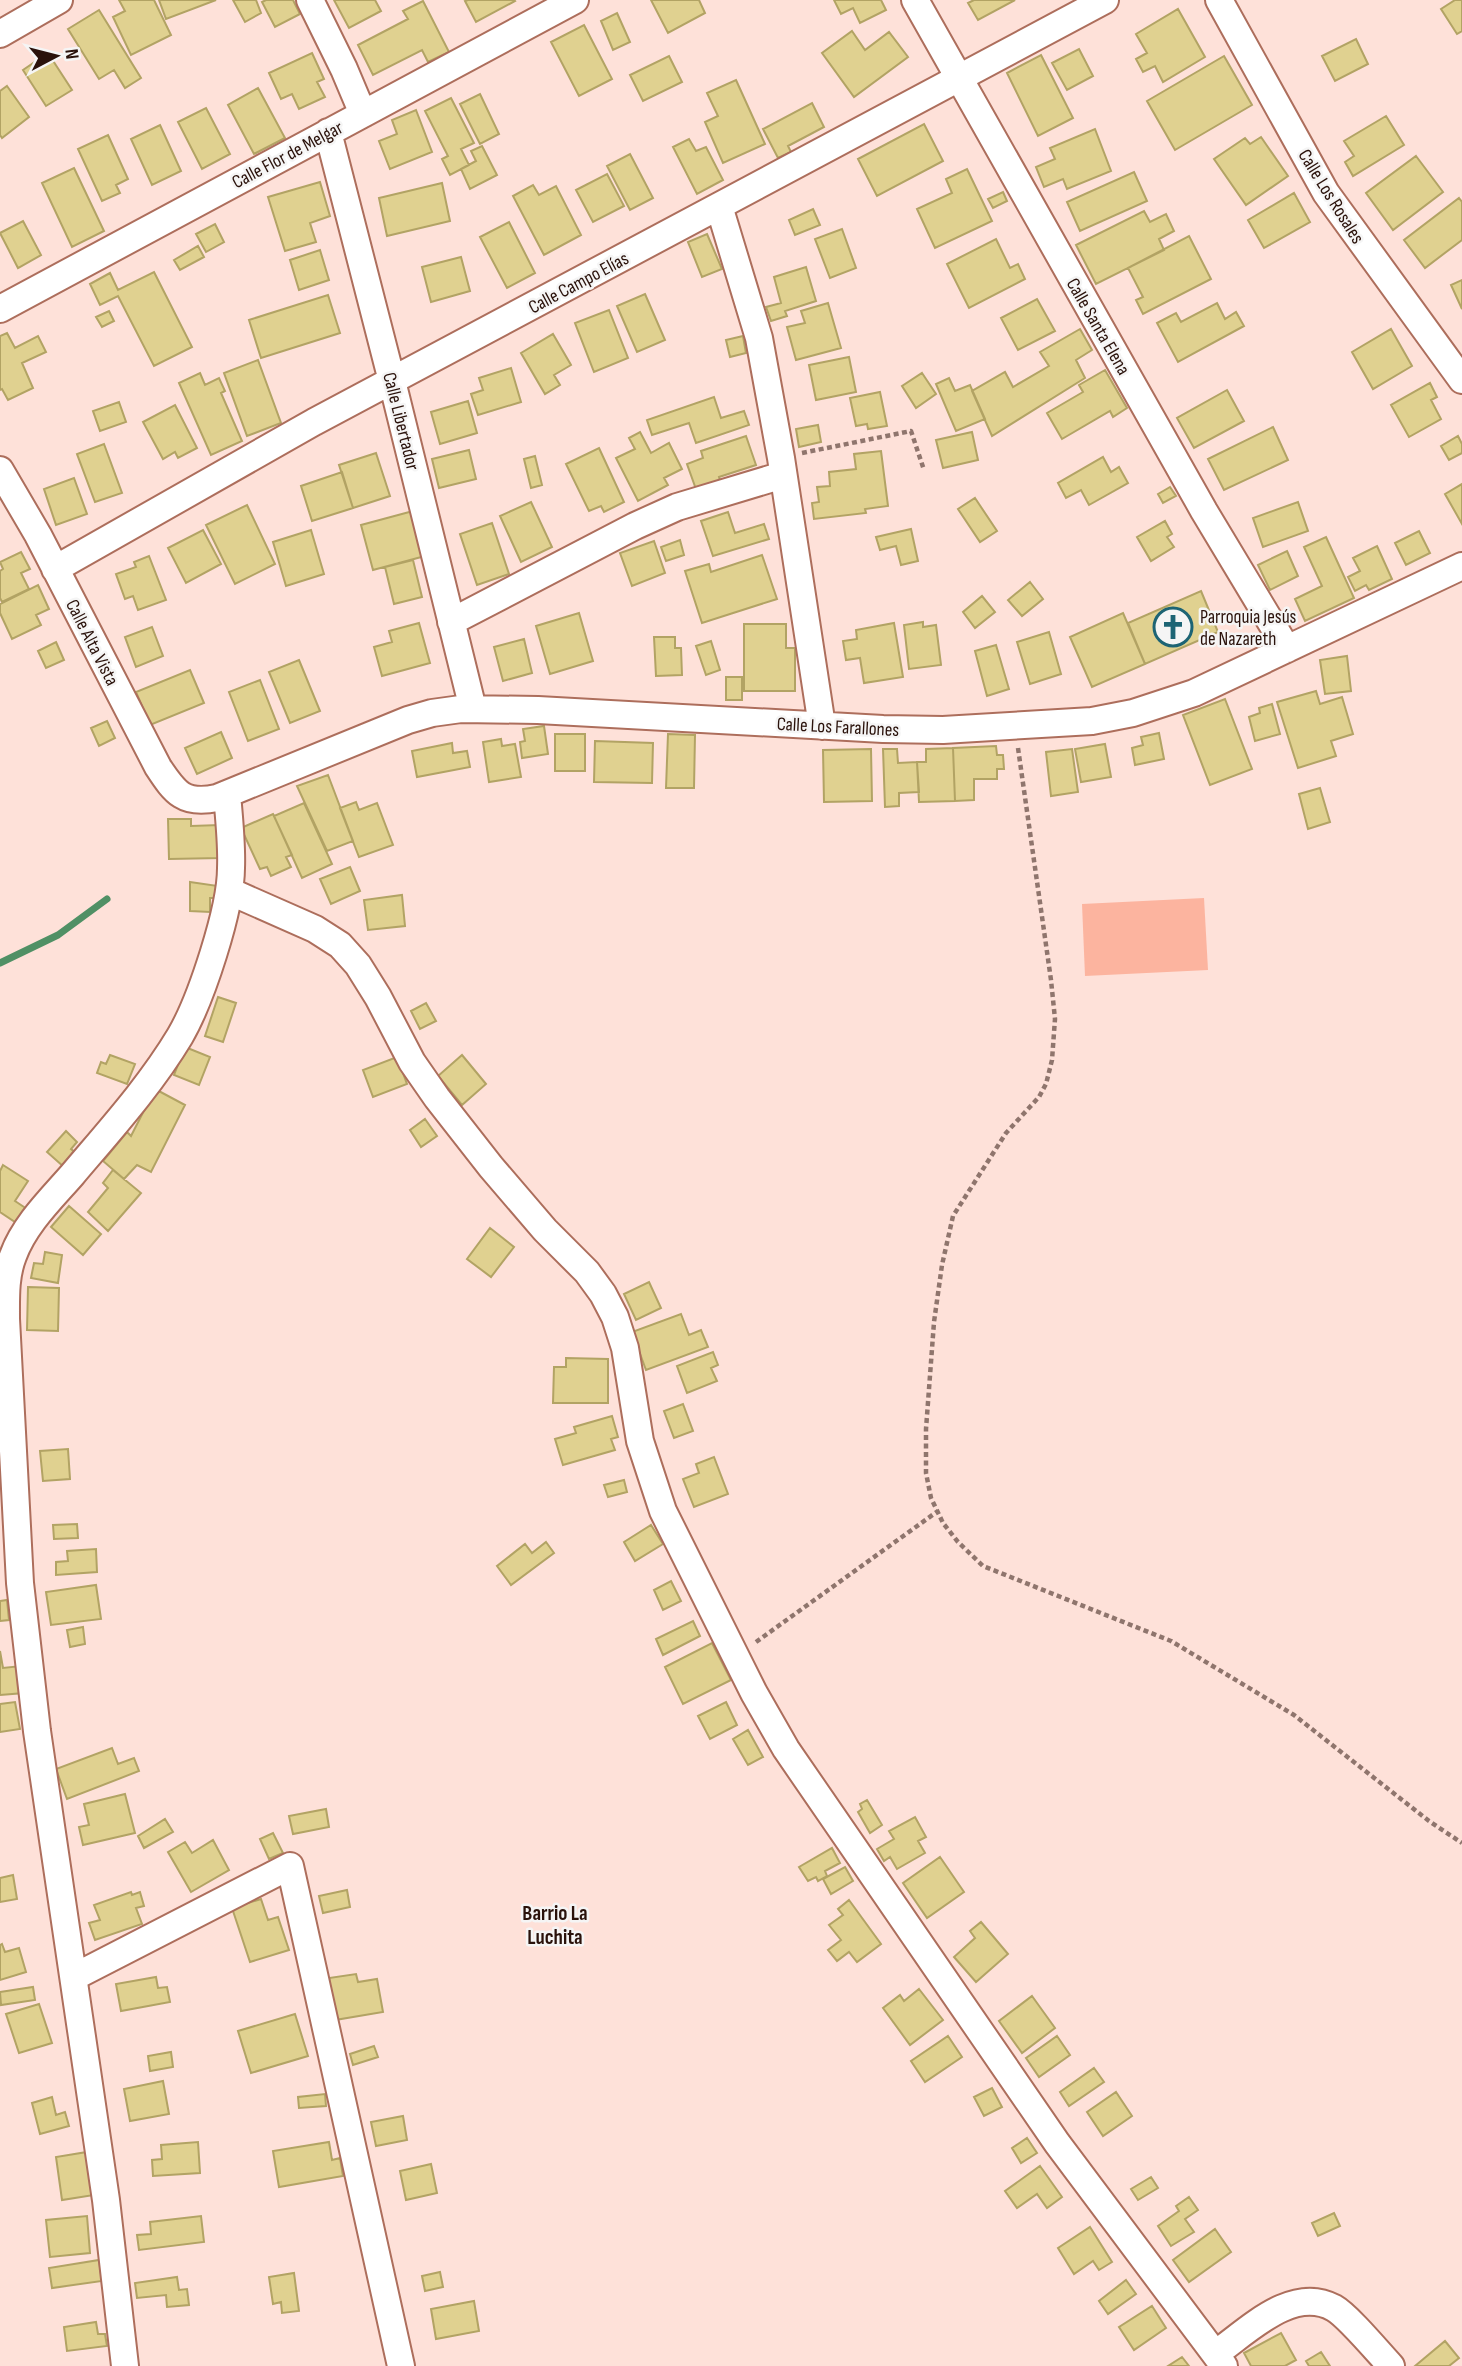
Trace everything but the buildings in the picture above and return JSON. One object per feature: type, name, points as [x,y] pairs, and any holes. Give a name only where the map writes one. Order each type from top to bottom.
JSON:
[{"type":"street","points":[[0,34],[59,0]]},
{"type":"street","points":[[310,0],[363,114]]},
{"type":"street","name":"Calle Flor de Melgar","points":[[0,310],[575,0]]},
{"type":"street","name":"Calle Santa Elena","points":[[915,0],[1205,511],[1287,649]]},
{"type":"street","name":"Calle Campo Elías","points":[[55,569],[314,422],[1105,0]]},
{"type":"street","name":"Calle Los Rosales","points":[[1219,0],[1325,193],[1462,380]]},
{"type":"street","name":"Calle Libertador","points":[[328,132],[473,709]]},
{"type":"street","points":[[719,206],[759,338],[782,466],[822,726]]},
{"type":"street","points":[[451,622],[635,526],[782,466]]},
{"type":"street","name":"Calle Alta Vista","points":[[0,471],[38,535],[158,767],[177,792],[185,798],[198,801]]},
{"type":"street","name":"Calle Los Farallones","points":[[198,801],[217,798],[408,720],[432,713],[473,709],[943,730],[1092,721],[1133,713],[1194,693],[1462,566]]},
{"type":"street","points":[[125,2366],[106,2200],[37,1731],[20,1583],[6,1284],[20,1239],[144,1089],[181,1035],[192,1011],[216,943],[229,891],[231,869],[227,794]]},
{"type":"street","points":[[229,891],[315,929],[340,946],[358,965],[412,1062],[438,1098],[491,1167],[545,1230],[587,1272],[603,1294],[615,1317],[625,1348],[640,1441],[663,1511],[735,1657],[786,1749],[1058,2143],[1220,2360],[1285,2306],[1315,2302],[1337,2309],[1391,2366]]},
{"type":"street","points":[[74,1977],[290,1866],[401,2366]]},
{"type":"path","points":[[782,466],[911,432],[924,470]]},
{"type":"path","points":[[1016,726],[1055,1019],[1052,1060],[1046,1084],[1038,1097],[1006,1133],[953,1216],[942,1265],[936,1310],[926,1429],[926,1473],[931,1498],[943,1523],[983,1566],[1171,1641],[1294,1715],[1429,1821],[1462,1843]]},
{"type":"path","points":[[735,1657],[938,1511]]},
{"type":"shaded area","points":[[1204,898],[1208,970],[1085,976],[1082,904]]},
{"type":"waterway","points":[[0,963],[58,935],[107,899]]},
{"type":"place","name":"Parroquia Jesús de Nazareth","points":[[1173,627]]},
{"type":"district","name":"Barrio La Luchita","points":[[555,1925]]}]
